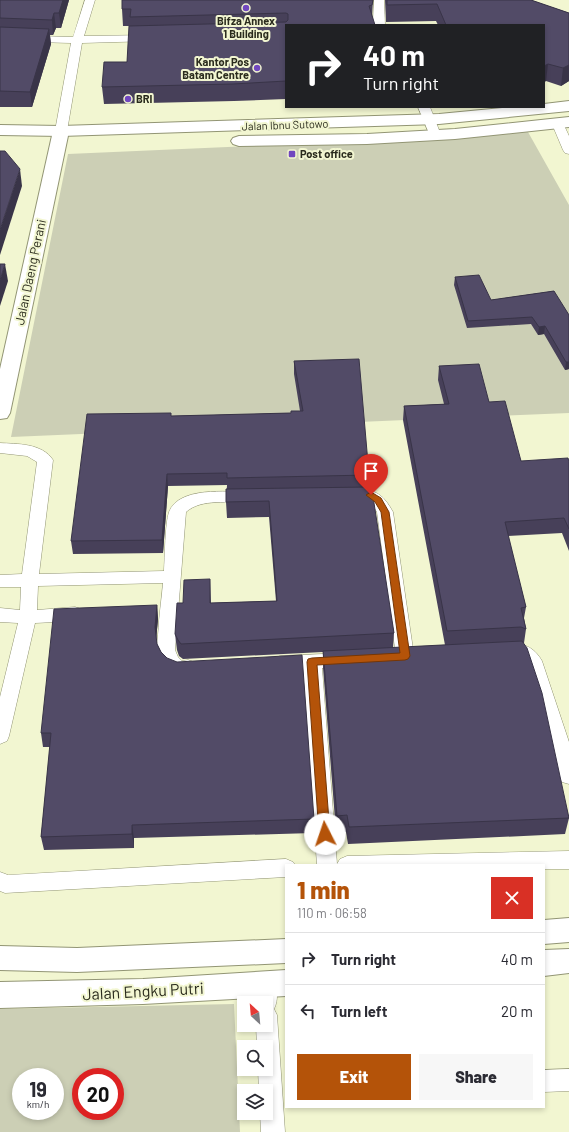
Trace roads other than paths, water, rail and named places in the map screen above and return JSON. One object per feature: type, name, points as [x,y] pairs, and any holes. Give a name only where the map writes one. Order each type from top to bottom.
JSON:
[{"type":"main road","name":"Jalan Ibnu Sutowo","points":[[0,144],[60,137],[426,113],[531,110],[569,106]]},
{"type":"main road","points":[[531,110],[541,126]]},
{"type":"main road","name":"Jalan Ibnu Sutowo","points":[[224,141],[367,139],[435,135],[563,123]]},
{"type":"main road","name":"Jalan Ibnu Sutowo","points":[[0,130],[60,137],[193,142]]},
{"type":"main road","name":"Jalan Daeng Perani","points":[[0,413],[60,137]]},
{"type":"main road","points":[[545,932],[569,930]]},
{"type":"main road","points":[[0,958],[77,960],[285,951]]},
{"type":"main road","points":[[545,963],[569,961]]},
{"type":"main road","name":"Jalan Engku Putri","points":[[0,995],[272,990]]},
{"type":"lane","points":[[60,137],[77,40],[90,0]]},
{"type":"lane","points":[[379,0],[379,24]]},
{"type":"lane","points":[[0,38],[77,40],[162,37]]},
{"type":"lane","points":[[426,113],[435,135]]},
{"type":"lane","points":[[563,123],[569,150]]},
{"type":"lane","points":[[0,448],[31,452],[45,460],[30,580],[28,617],[0,736]]},
{"type":"lane","points":[[333,496],[371,495],[378,500],[385,512],[405,656]]},
{"type":"lane","points":[[201,666],[178,668],[170,661],[166,650],[161,608],[171,577],[178,510],[183,505],[200,498],[263,498]]},
{"type":"lane","points":[[0,581],[171,577]]},
{"type":"lane","points":[[0,615],[28,617],[91,613]]},
{"type":"lane","points":[[488,652],[519,650],[526,652],[530,656],[558,736],[569,776]]},
{"type":"lane","points":[[261,664],[366,659]]},
{"type":"lane","points":[[312,662],[327,864]]},
{"type":"lane","points":[[391,864],[569,860]]},
{"type":"lane","points":[[0,881],[5,884],[285,868]]},
{"type":"lane","points":[[269,1032],[278,1096],[273,1132]]},
{"type":"lane","points":[[545,1081],[569,1080]]},
{"type":"place","name":"Bifza Annex 1 Building","points":[[246,8]]},
{"type":"place","name":"Kantor Pos Batam Centre","points":[[257,68]]},
{"type":"place","name":"BRI","points":[[128,99]]},
{"type":"place","name":"Post office","points":[[292,154]]}]
